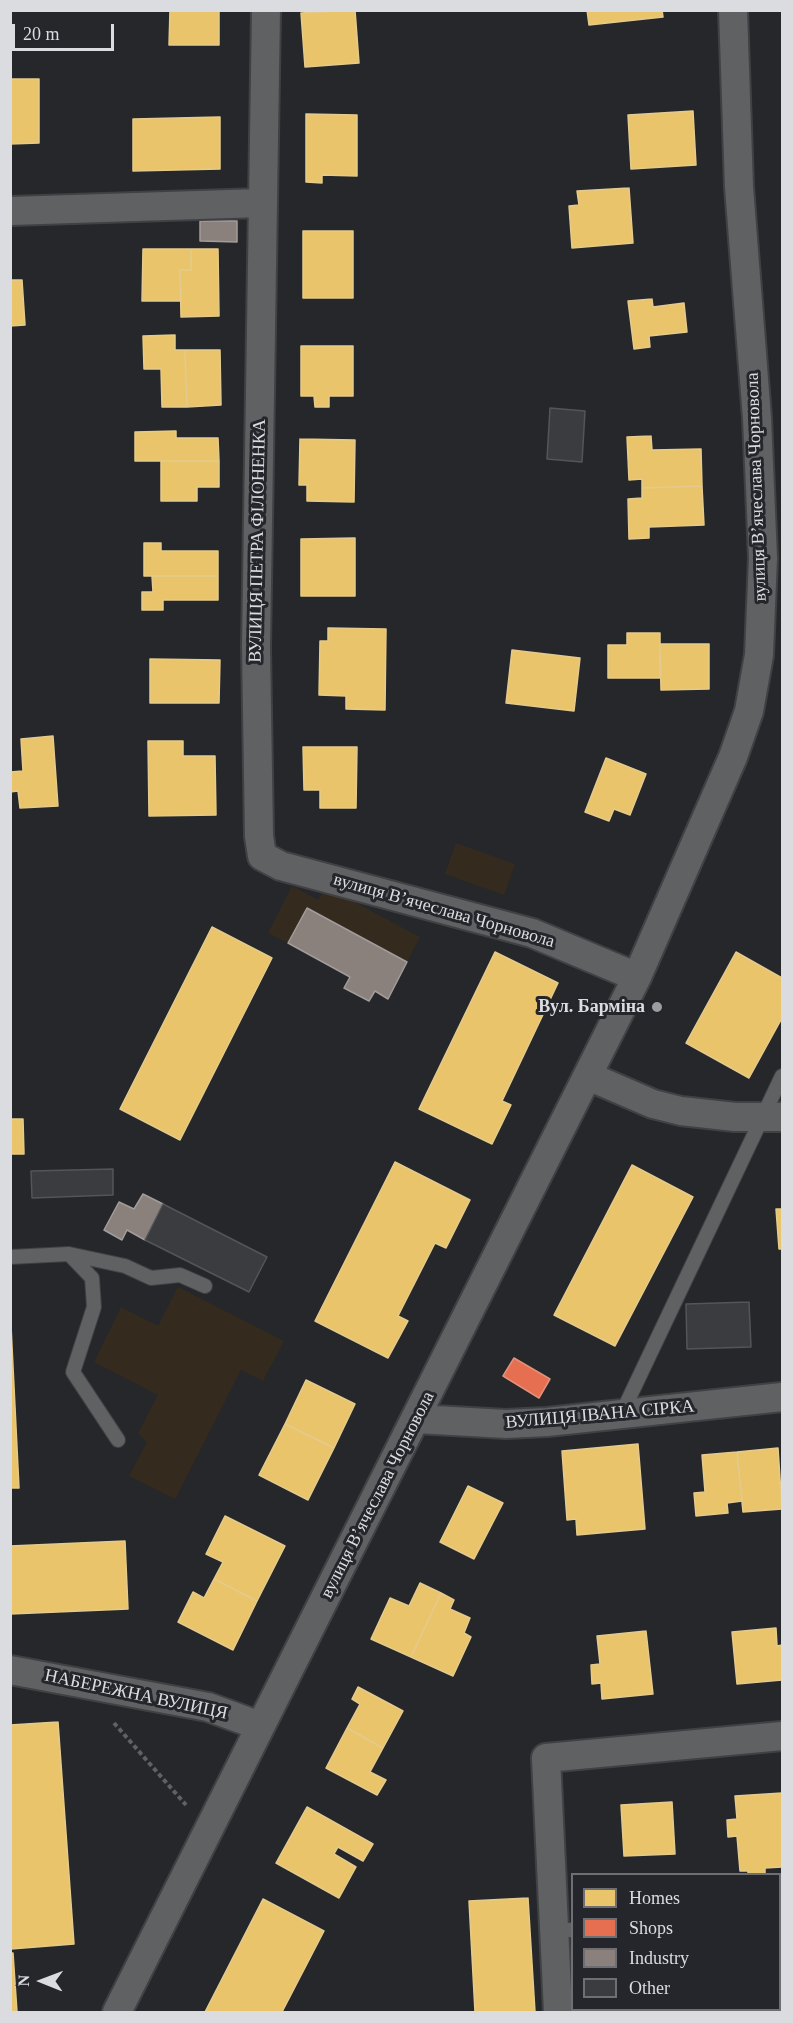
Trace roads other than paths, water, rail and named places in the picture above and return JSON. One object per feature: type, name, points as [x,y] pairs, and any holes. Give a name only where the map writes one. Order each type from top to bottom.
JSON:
[{"type":"street","name":"ВУЛИЦЯ ПЕТРА ФІЛОНЕНКА","points":[[266,10],[261,203],[256,647],[259,836],[262,856],[281,866]]},
{"type":"street","name":"вулиця Вʼячеслава Чорновола","points":[[117,2013],[638,977],[733,757],[749,711],[759,655],[762,569],[761,496],[739,188],[734,10]]},
{"type":"street","points":[[10,210],[261,203]]},
{"type":"street","name":"вулиця Вʼячеслава Чорновола","points":[[281,866],[532,933],[638,977]]},
{"type":"street","points":[[588,1076],[653,1104],[681,1111],[772,1117]]},
{"type":"street","name":"ВУЛИЦЯ ІВАНА СІРКА","points":[[417,1419],[506,1424],[621,1415],[783,1397]]},
{"type":"street","name":"НАБЕРЕЖНА ВУЛИЦЯ","points":[[10,1670],[208,1707],[260,1726]]},
{"type":"street","points":[[558,2013],[563,1930],[546,1758],[783,1736]]},
{"type":"lane","points":[[621,1415],[772,1117],[783,1076]]},
{"type":"lane","points":[[10,1257],[69,1254],[125,1266],[151,1278],[180,1275],[205,1286]]},
{"type":"lane","points":[[69,1254],[92,1278],[94,1307],[73,1372],[118,1440]]},
{"type":"place","name":"Вул. Барміна","points":[[657,1007]]}]
